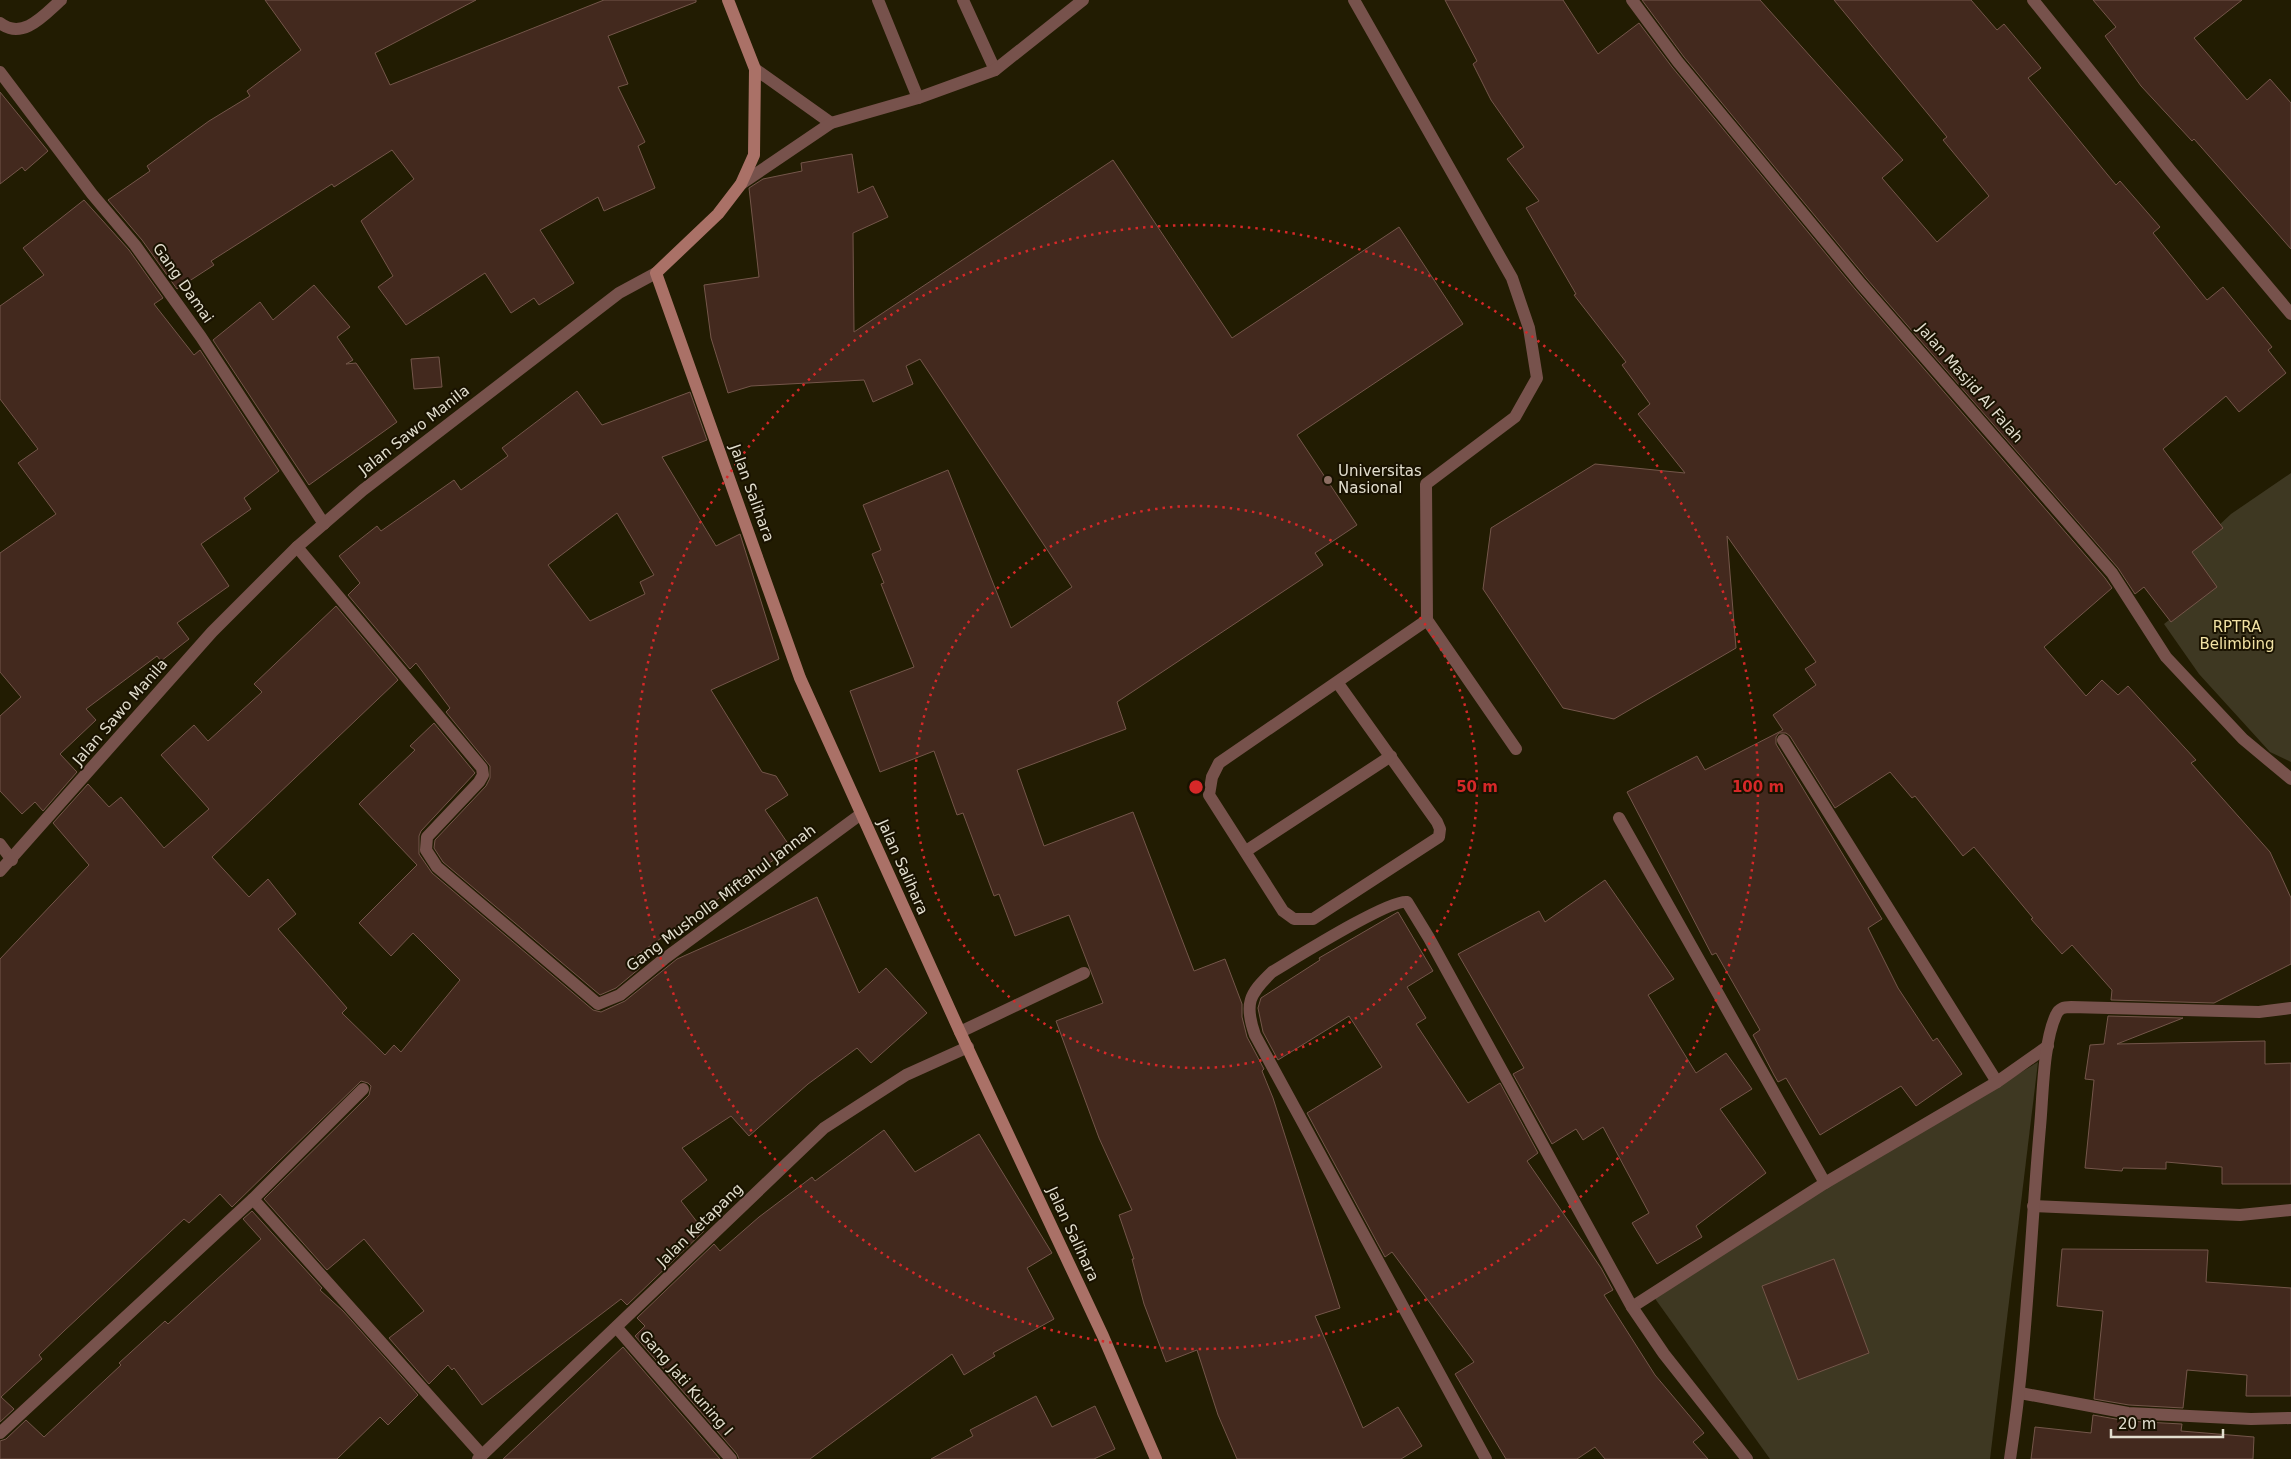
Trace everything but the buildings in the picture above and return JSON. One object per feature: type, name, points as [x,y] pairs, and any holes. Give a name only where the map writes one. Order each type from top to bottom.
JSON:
[{"type":"street","points":[[0,23],[15,29],[25,28],[34,24],[61,0]]},
{"type":"street","name":"Jalan Sawo Manila","points":[[0,871],[12,860],[212,632],[297,547],[363,490],[619,293],[656,273],[718,214],[740,184],[754,155],[755,68],[728,0]]},
{"type":"street","points":[[878,0],[918,98]]},
{"type":"street","points":[[962,0],[995,70]]},
{"type":"street","points":[[740,184],[831,123],[918,98],[995,70],[1083,0]]},
{"type":"street","points":[[1354,0],[1512,278],[1528,328],[1537,378],[1515,417],[1426,484],[1427,620],[1516,749]]},
{"type":"street","name":"Jalan Masjid Al Falah","points":[[1632,0],[1678,62],[1862,284],[2112,572],[2166,657],[2242,739],[2291,779]]},
{"type":"street","points":[[2033,0],[2170,170],[2291,314]]},
{"type":"street","points":[[755,68],[831,123]]},
{"type":"street","name":"Gang Damai","points":[[0,72],[92,194],[135,244],[201,337],[324,524]]},
{"type":"street","name":"Jalan Salihara","points":[[656,273],[800,678],[960,1032],[1103,1336],[1156,1459]]},
{"type":"street","name":"Gang Musholla Miftahul Jannah","points":[[297,547],[482,768],[483,775],[479,782],[428,837],[426,850],[437,867],[598,1004],[620,995],[664,959],[861,814]]},
{"type":"street","points":[[1338,682],[1437,822],[1440,829],[1439,837],[1313,919],[1294,919],[1283,911],[1209,794],[1212,777],[1219,763],[1427,620]]},
{"type":"street","points":[[1783,740],[1997,1082]]},
{"type":"street","points":[[1246,851],[1391,756]]},
{"type":"street","points":[[1619,818],[1825,1183]]},
{"type":"street","points":[[0,844],[12,860]]},
{"type":"street","points":[[1486,1459],[1255,1035],[1249,1018],[1249,1000],[1258,985],[1272,972],[1394,903],[1407,902],[1430,938],[1632,1307],[1664,1354],[1746,1459]]},
{"type":"street","points":[[960,1032],[1084,973]]},
{"type":"street","points":[[2010,1459],[2020,1393],[2033,1206],[2048,1046],[2056,1014],[2062,1008],[2259,1012],[2291,1008]]},
{"type":"street","points":[[1632,1307],[1825,1183],[1997,1082],[2048,1046]]},
{"type":"street","name":"Jalan Ketapang","points":[[480,1457],[824,1128],[906,1075],[968,1047]]},
{"type":"street","points":[[0,1433],[253,1199],[363,1089]]},
{"type":"street","points":[[253,1199],[480,1457]]},
{"type":"street","points":[[2033,1206],[2240,1214],[2291,1210]]},
{"type":"street","name":"Gang Jati Kuning I","points":[[617,1328],[731,1459]]},
{"type":"street","points":[[2020,1393],[2128,1413],[2251,1419],[2291,1418]]},
{"type":"green space","name":"RPTRA Belimbing","points":[[2291,473],[2291,762],[2270,752],[2199,674],[2164,624],[2209,589],[2186,556],[2231,514]]},
{"type":"green space","points":[[2038,1062],[1990,1459],[1770,1459],[1651,1293]]},
{"type":"place","name":"Universitas Nasional","points":[[1328,480]]}]
